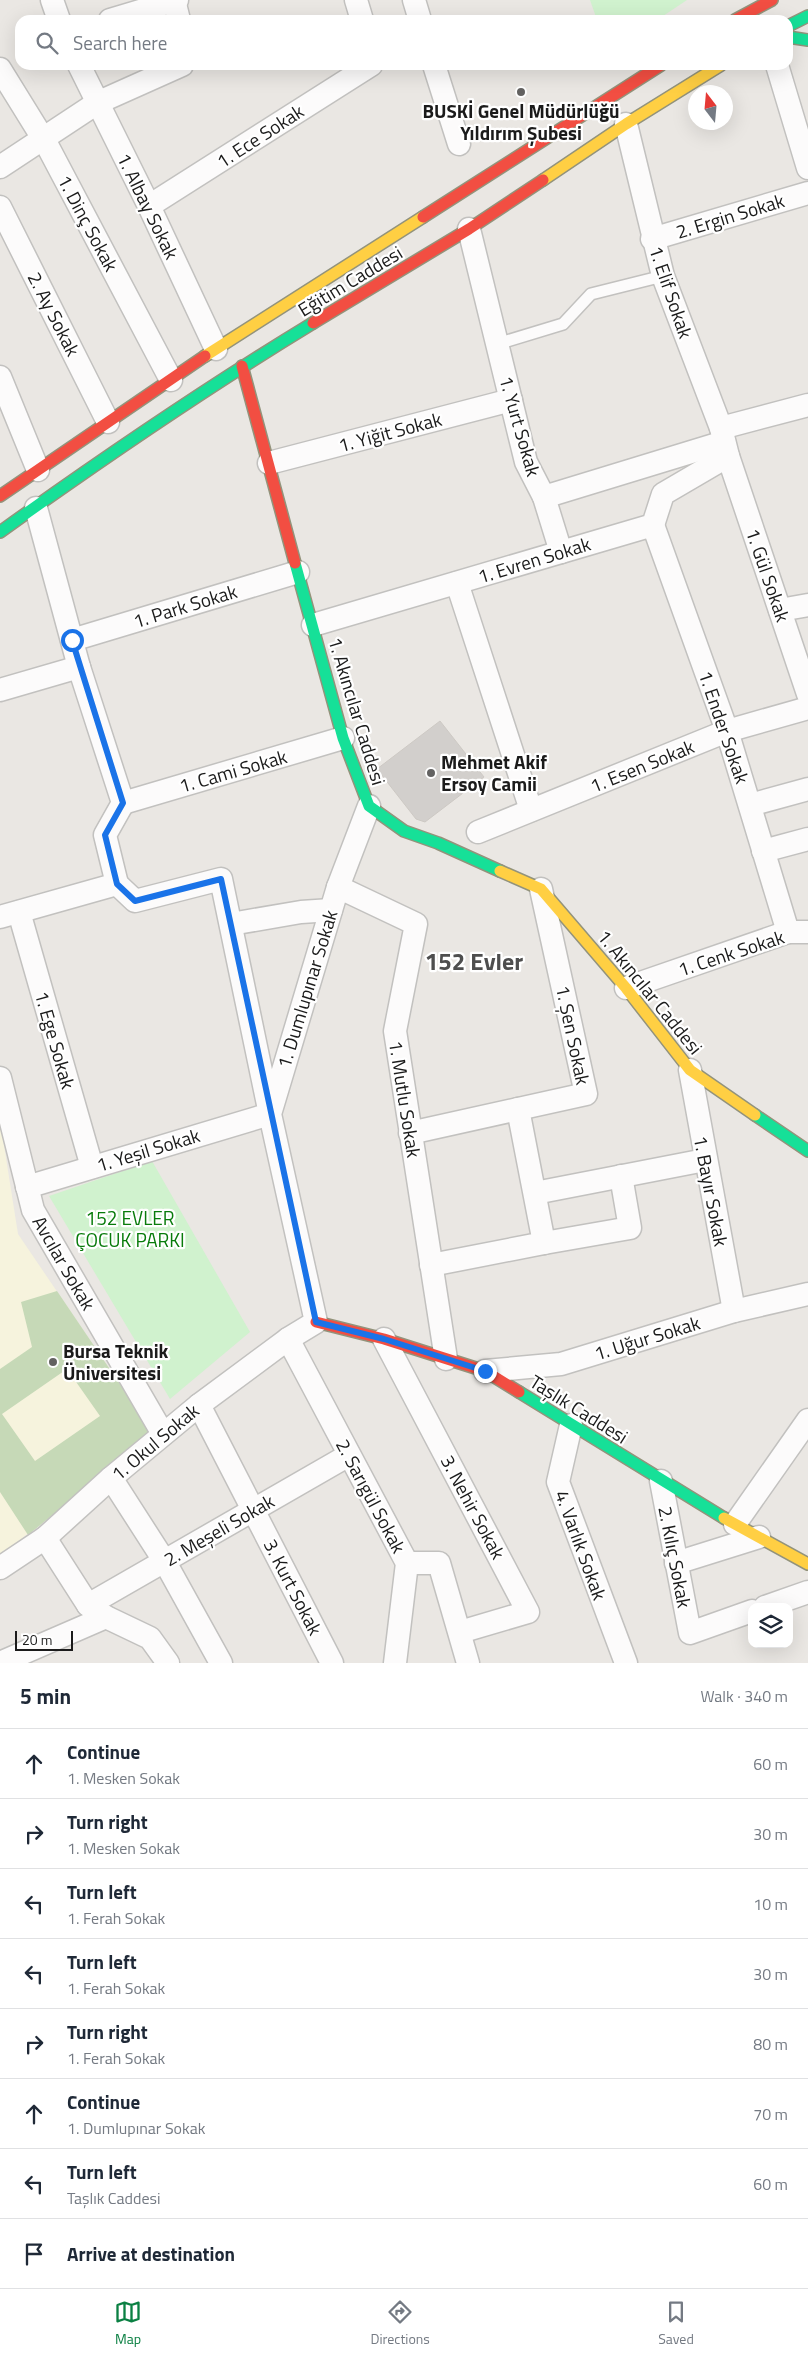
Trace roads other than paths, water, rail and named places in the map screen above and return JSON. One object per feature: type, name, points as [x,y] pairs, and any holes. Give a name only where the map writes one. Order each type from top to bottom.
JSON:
[{"type":"main road","points":[[751,10],[762,0]]},
{"type":"main road","points":[[743,15],[772,0]]},
{"type":"main road","points":[[793,24],[808,16]]},
{"type":"main road","points":[[793,38],[808,40]]},
{"type":"main road","name":"Eğitim Caddesi","points":[[0,496],[216,349],[653,70]]},
{"type":"main road","name":"Eğitim Caddesi","points":[[0,532],[102,459],[242,366],[469,229],[626,124],[713,70]]},
{"type":"main road","name":"1. Akıncılar Caddesi","points":[[242,366],[343,738],[369,806],[404,831],[438,843],[541,888],[626,988],[690,1070],[808,1151]]},
{"type":"main road","name":"Taşlık Caddesi","points":[[316,1322],[384,1339],[485,1371],[661,1481],[808,1564]]},
{"type":"street","points":[[52,0],[57,15]]},
{"type":"street","points":[[356,0],[360,15]]},
{"type":"street","points":[[414,0],[418,15]]},
{"type":"street","points":[[132,15],[176,5]]},
{"type":"street","name":"1. Dinç Sokak","points":[[0,69],[43,138],[171,380]]},
{"type":"street","name":"1. Albay Sokak","points":[[81,70],[149,206],[216,349]]},
{"type":"street","points":[[0,167],[97,102],[171,70]]},
{"type":"street","name":"1. Ece Sokak","points":[[149,206],[363,70]]},
{"type":"street","points":[[436,70],[458,144]]},
{"type":"street","points":[[779,70],[808,168]]},
{"type":"street","name":"1. Elif Sokak","points":[[626,124],[652,239],[663,276],[724,442]]},
{"type":"street","name":"2. Ergin Sokak","points":[[652,239],[808,193]]},
{"type":"street","name":"2. Ay Sokak","points":[[0,207],[108,422]]},
{"type":"street","name":"1. Yurt Sokak","points":[[469,229],[526,462],[544,498],[724,442]]},
{"type":"street","points":[[0,377],[38,470]]},
{"type":"street","name":"1. Yiğit Sokak","points":[[269,463],[511,400]]},
{"type":"street","points":[[653,525],[663,494],[724,442],[808,405]]},
{"type":"street","name":"1. Gül Sokak","points":[[724,442],[808,694]]},
{"type":"street","points":[[544,498],[561,552]]},
{"type":"street","points":[[36,508],[79,667],[123,803],[105,835],[117,884],[135,901],[221,879],[270,1114]]},
{"type":"street","name":"1. Evren Sokak","points":[[313,625],[653,525]]},
{"type":"street","name":"1. Ender Sokak","points":[[653,525],[727,731],[763,851],[798,932]]},
{"type":"street","name":"1. Park Sokak","points":[[72,640],[298,572]]},
{"type":"street","points":[[457,583],[531,810]]},
{"type":"street","points":[[780,610],[808,605]]},
{"type":"street","points":[[0,690],[79,667]]},
{"type":"street","name":"1. Esen Sokak","points":[[478,832],[727,731],[808,708]]},
{"type":"street","name":"1. Cami Sokak","points":[[123,803],[343,738]]},
{"type":"street","points":[[750,805],[808,789]]},
{"type":"street","name":"1. Dumlupınar Sokak","points":[[316,1322],[270,1114],[338,887],[369,806]]},
{"type":"street","points":[[763,851],[808,839]]},
{"type":"street","points":[[10,915],[117,884]]},
{"type":"street","name":"1. Mutlu Sokak","points":[[338,887],[416,924],[395,1031],[446,1359]]},
{"type":"street","name":"1. Şen Sokak","points":[[410,1133],[586,1094],[541,888]]},
{"type":"street","points":[[231,924],[301,912],[331,910]]},
{"type":"street","name":"1. Ege Sokak","points":[[10,915],[92,1167]]},
{"type":"street","name":"1. Cenk Sokak","points":[[626,988],[798,932]]},
{"type":"street","name":"1. Bayır Sokak","points":[[690,1070],[734,1311]]},
{"type":"street","name":"Avcılar Sokak","points":[[0,1078],[33,1210],[163,1434]]},
{"type":"street","points":[[518,1109],[544,1243]]},
{"type":"street","name":"1. Yeşil Sokak","points":[[27,1187],[270,1114]]},
{"type":"street","points":[[534,1193],[705,1160]]},
{"type":"street","points":[[431,1265],[630,1228],[621,1176]]},
{"type":"street","name":"1. Uğur Sokak","points":[[485,1371],[561,1364],[734,1311],[808,1294]]},
{"type":"street","name":"1. Okul Sokak","points":[[0,1568],[46,1538],[111,1478],[199,1405],[288,1340],[316,1322]]},
{"type":"street","name":"3. Nehir Sokak","points":[[384,1339],[528,1612],[460,1632]]},
{"type":"street","name":"2. Sarıgül Sokak","points":[[288,1340],[408,1563],[395,1663]]},
{"type":"street","name":"3. Kurt Sokak","points":[[199,1405],[332,1663]]},
{"type":"street","points":[[735,1524],[808,1420]]},
{"type":"street","name":"4. Varlık Sokak","points":[[572,1425],[558,1482],[626,1663]]},
{"type":"street","name":"2. Meşeli Sokak","points":[[0,1663],[97,1611],[165,1562],[349,1455]]},
{"type":"street","points":[[111,1478],[165,1562],[221,1663]]},
{"type":"street","name":"2. Kılıç Sokak","points":[[661,1481],[690,1633],[748,1612]]},
{"type":"street","points":[[676,1563],[759,1537]]},
{"type":"street","points":[[46,1538],[97,1611],[150,1638],[168,1663]]},
{"type":"street","points":[[408,1563],[439,1563],[468,1663]]},
{"type":"street","points":[[776,1603],[808,1592]]},
{"type":"lane","points":[[497,344],[563,324],[591,294],[663,276]]},
{"type":"place","name":"BUSKİ Genel Müdürlüğü Yıldırım Şubesi","points":[[521,92]]},
{"type":"place","name":"Mehmet Akif Ersoy Camii","points":[[431,773]]},
{"type":"place","name":"Bursa Teknik Üniversitesi","points":[[53,1362]]},
{"type":"district","name":"152 Evler","points":[[474,962]]},
{"type":"park label","name":"152 EVLER ÇOCUK PARKI","points":[[130,1229]]}]
